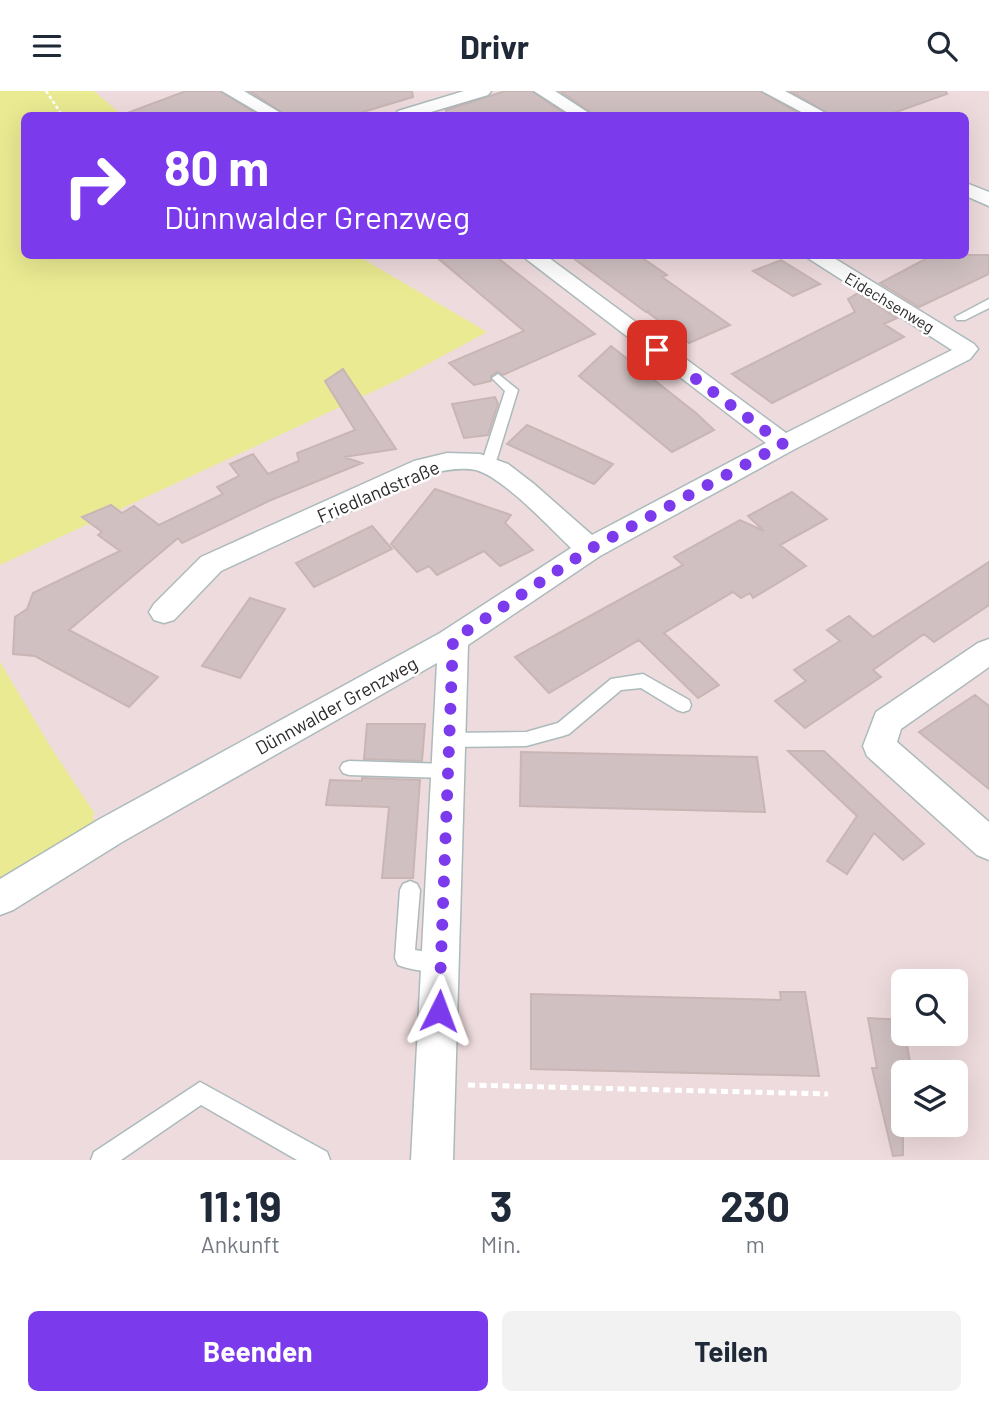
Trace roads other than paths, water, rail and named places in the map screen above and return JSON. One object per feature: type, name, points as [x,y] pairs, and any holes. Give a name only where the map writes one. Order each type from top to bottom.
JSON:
[{"type":"street","points":[[231,91],[270,112]]},
{"type":"street","points":[[414,112],[482,91]]},
{"type":"street","points":[[543,91],[578,112]]},
{"type":"street","points":[[772,91],[814,112]]},
{"type":"street","points":[[969,191],[989,201]]},
{"type":"street","points":[[536,259],[783,444]]},
{"type":"street","name":"Eidechsenweg","points":[[820,259],[966,349]]},
{"type":"street","name":"Dünnwalder Grenzweg","points":[[0,898],[110,831],[453,640],[590,549],[783,444],[962,354],[966,349]]},
{"type":"street","name":"Friedlandstraße","points":[[164,612],[211,564],[411,473],[462,460],[488,464]]},
{"type":"street","points":[[488,464],[501,471],[590,549]]},
{"type":"street","points":[[432,1160],[453,640]]},
{"type":"street","points":[[989,651],[887,721],[879,746],[989,843]]},
{"type":"lane","points":[[961,317],[989,303]]},
{"type":"lane","points":[[488,464],[512,390],[498,378]]},
{"type":"lane","points":[[349,768],[448,755],[563,729],[617,684],[643,681],[683,705]]},
{"type":"lane","points":[[410,890],[405,958],[441,962]]},
{"type":"lane","points":[[102,1160],[200,1093],[320,1160]]}]
